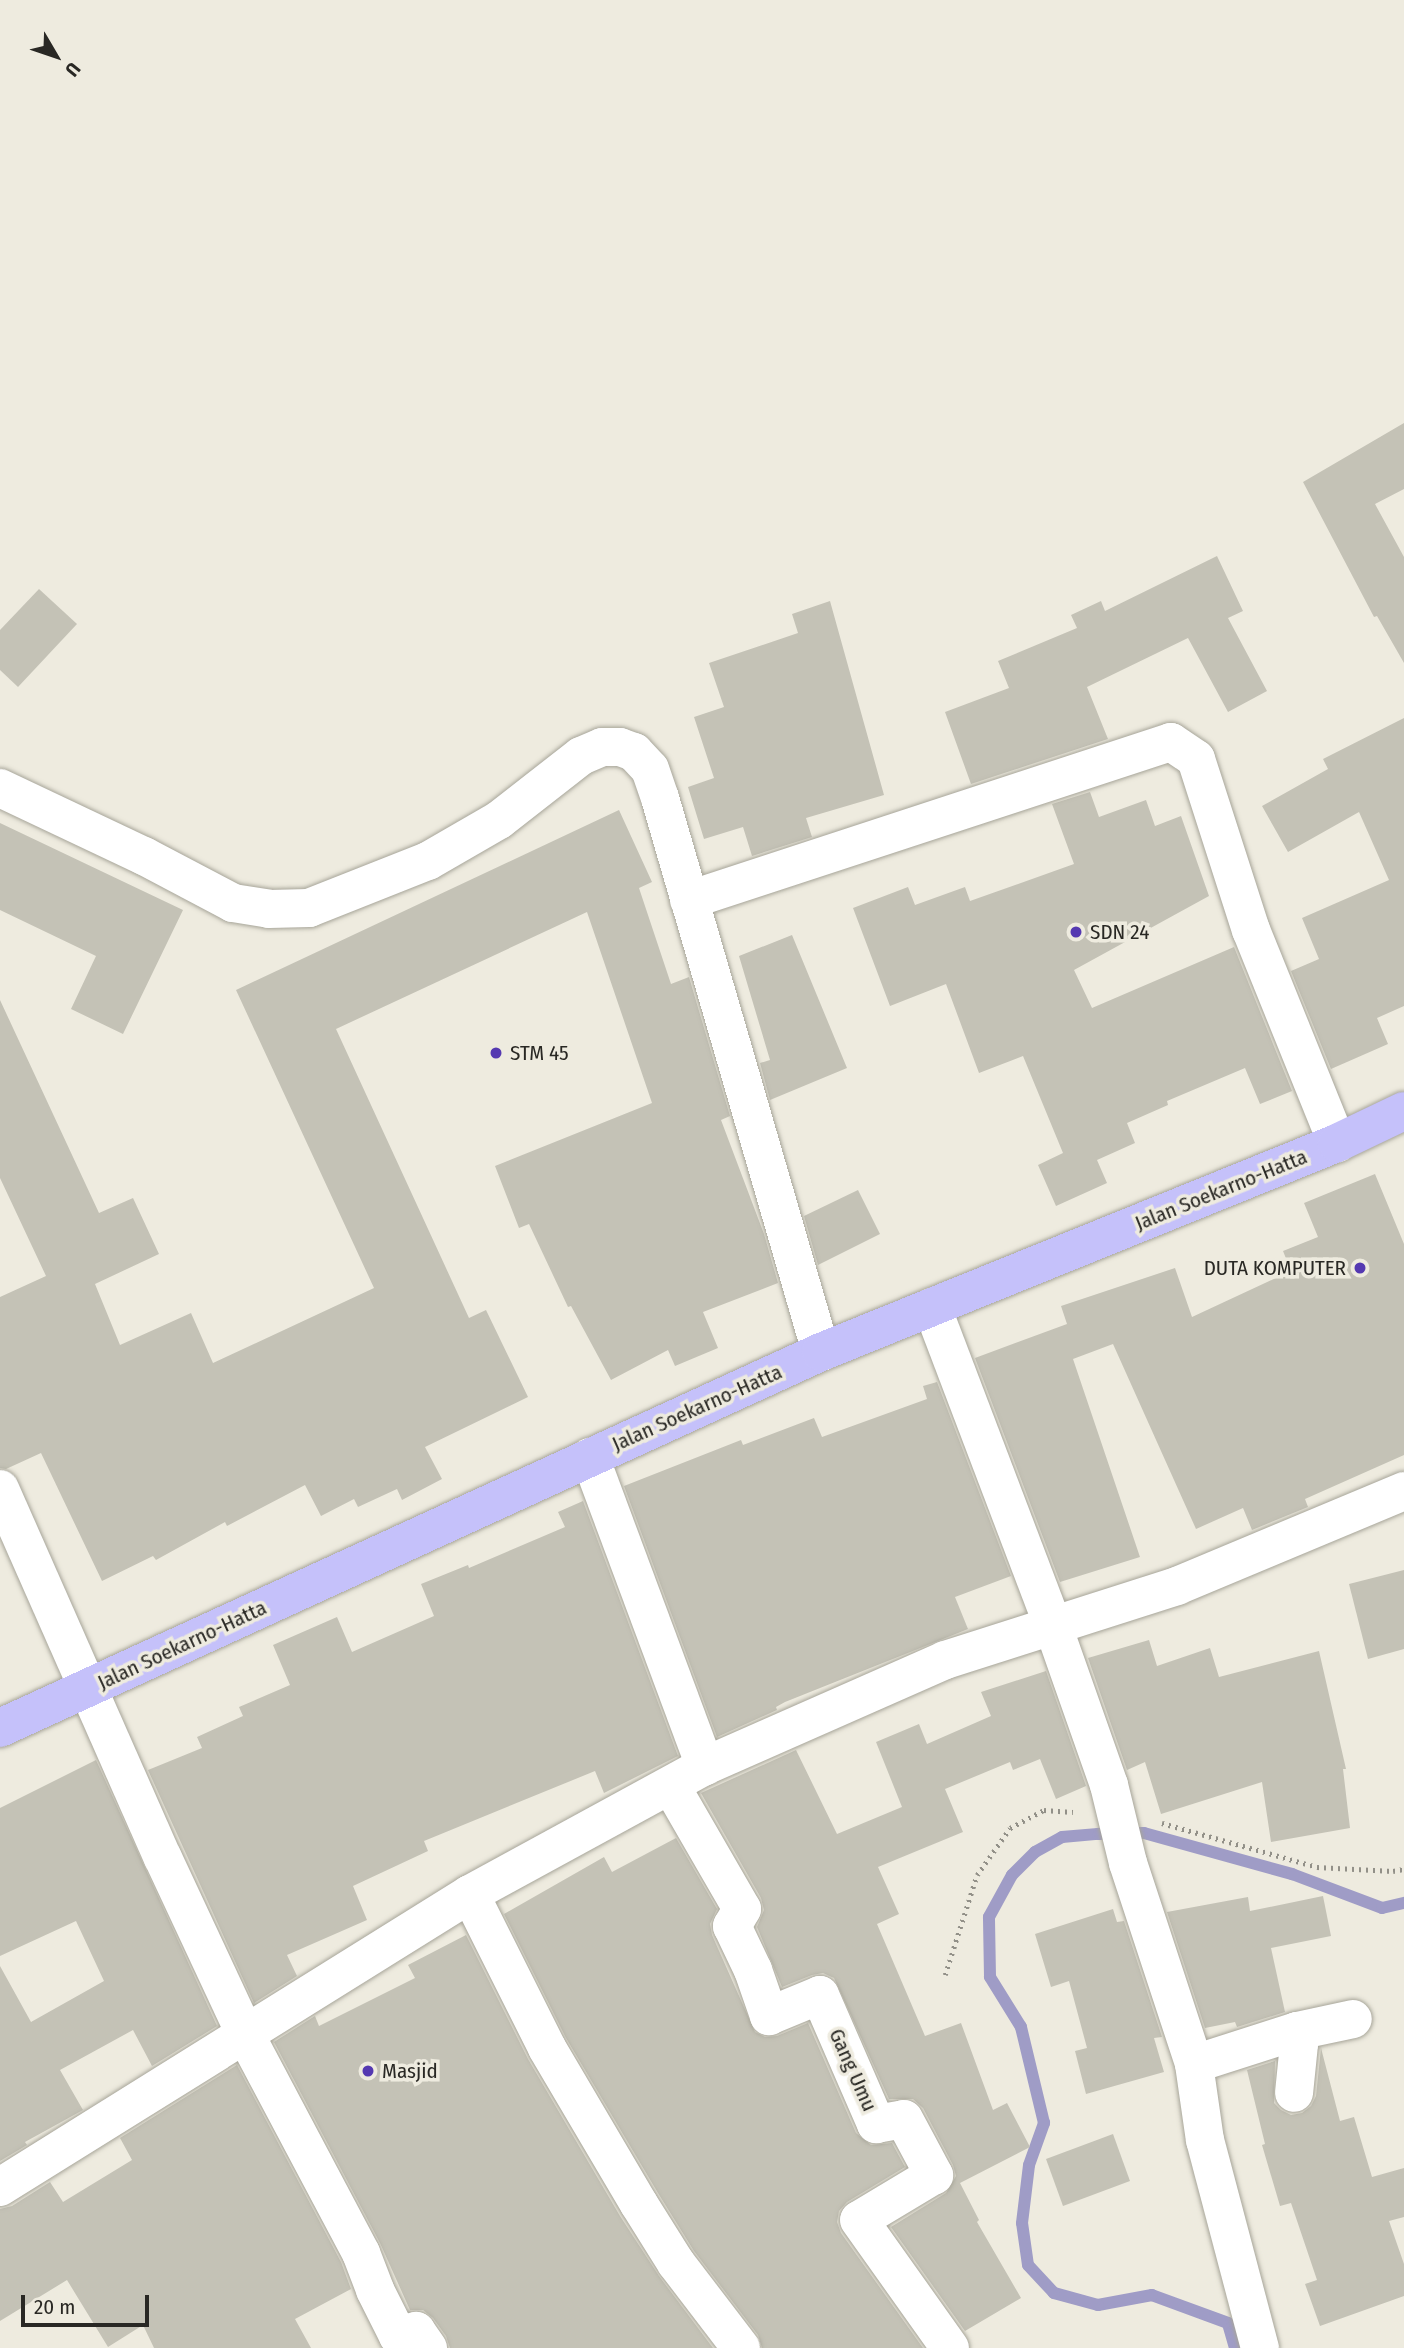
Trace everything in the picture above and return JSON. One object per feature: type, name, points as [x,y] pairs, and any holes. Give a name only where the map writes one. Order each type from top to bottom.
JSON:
[{"type":"highway","name":"Jalan Soekarno-Hatta","points":[[0,1728],[821,1352],[1338,1143],[1404,1111]]},
{"type":"street","points":[[689,900],[1171,742],[1196,759],[1251,930],[1338,1143]]},
{"type":"street","points":[[0,788],[144,856],[233,903],[269,909],[309,908],[428,861],[499,820],[581,756],[601,747],[620,747],[634,752],[650,769],[821,1352]]},
{"type":"street","points":[[932,1307],[1053,1626],[1109,1785],[1128,1863],[1194,2064],[1205,2140],[1260,2348]]},
{"type":"street","points":[[590,1457],[705,1766]]},
{"type":"street","points":[[0,1489],[90,1687],[163,1858],[245,2034],[361,2253],[375,2290],[398,2336],[416,2331],[428,2348]]},
{"type":"street","points":[[0,2187],[470,1894],[705,1766],[945,1660],[1177,1586],[1404,1491]]},
{"type":"street","name":"Gang Umu","points":[[671,1786],[742,1909],[732,1926],[753,1970],[769,2016],[820,1995],[876,2124],[904,2119],[934,2175],[859,2220],[950,2348]]},
{"type":"street","points":[[470,1894],[547,2049],[639,2204],[677,2263],[741,2348]]},
{"type":"street","points":[[1194,2064],[1297,2031],[1353,2019]]},
{"type":"street","points":[[1294,2092],[1299,2044],[1297,2031]]},
{"type":"building","points":[[1404,423],[1404,489],[1375,504],[1404,557],[1404,663],[1377,616],[1374,617],[1303,482]]},
{"type":"building","points":[[1217,556],[1243,611],[1228,618],[1267,691],[1228,712],[1188,638],[1087,687],[1108,739],[971,784],[945,712],[1009,688],[998,661],[1077,628],[1071,615],[1101,601],[1105,611]]},
{"type":"building","points":[[39,589],[77,624],[18,687],[0,670],[0,630]]},
{"type":"building","points":[[830,601],[884,795],[806,818],[812,837],[752,856],[743,827],[704,839],[688,787],[714,778],[694,717],[724,707],[709,663],[798,633],[792,614]]},
{"type":"building","points":[[1404,718],[1404,1006],[1377,1018],[1388,1044],[1331,1069],[1291,971],[1319,959],[1302,918],[1389,880],[1359,812],[1288,852],[1262,806],[1328,769],[1323,759]]},
{"type":"building","points":[[1090,792],[1099,817],[1146,800],[1155,826],[1181,816],[1209,896],[1074,970],[1092,1008],[1234,947],[1292,1091],[1260,1104],[1245,1068],[1167,1101],[1168,1105],[1127,1123],[1135,1143],[1097,1160],[1107,1183],[1056,1206],[1038,1165],[1063,1153],[1023,1056],[979,1073],[946,984],[890,1006],[853,908],[908,887],[915,905],[965,887],[970,901],[1074,864],[1052,804]]},
{"type":"building","points":[[619,810],[652,882],[639,888],[671,984],[689,977],[730,1116],[721,1120],[764,1234],[778,1283],[703,1312],[718,1348],[675,1366],[668,1350],[611,1380],[571,1306],[568,1307],[529,1224],[519,1228],[495,1166],[652,1103],[587,912],[336,1029],[469,1318],[486,1310],[528,1397],[425,1447],[442,1479],[402,1500],[397,1489],[358,1507],[354,1499],[321,1516],[305,1485],[227,1526],[225,1522],[156,1560],[153,1556],[102,1581],[41,1453],[6,1469],[0,1468],[0,1297],[46,1276],[0,1178],[0,1000],[99,1213],[133,1198],[159,1254],[95,1284],[120,1345],[191,1313],[213,1363],[374,1288],[236,990]]},
{"type":"building","points":[[0,823],[183,910],[123,1034],[71,1009],[96,956],[0,910]]},
{"type":"building","points":[[792,935],[847,1068],[770,1100],[760,1063],[770,1060],[739,956]]},
{"type":"building","points":[[1375,1174],[1404,1244],[1404,1455],[1305,1499],[1308,1507],[1252,1530],[1243,1508],[1196,1529],[1113,1344],[1073,1359],[1140,1557],[1060,1582],[975,1358],[1067,1324],[1061,1306],[1175,1268],[1192,1317],[1291,1271],[1283,1251],[1318,1237],[1304,1203]]},
{"type":"building","points":[[858,1190],[880,1234],[818,1265],[804,1216]]},
{"type":"building","points":[[937,1382],[1011,1576],[955,1597],[968,1629],[785,1702],[776,1707],[777,1710],[717,1737],[624,1486],[741,1440],[743,1445],[814,1418],[822,1437],[927,1399],[923,1386]]},
{"type":"building","points":[[583,1501],[678,1756],[604,1793],[595,1771],[424,1841],[428,1851],[353,1886],[367,1920],[287,1955],[297,1976],[254,2003],[148,1770],[202,1748],[197,1737],[243,1716],[239,1707],[290,1685],[273,1645],[337,1617],[352,1652],[434,1616],[421,1584],[468,1565],[469,1568],[565,1527],[558,1512]]},
{"type":"building","points":[[1404,1570],[1404,1649],[1368,1659],[1349,1584]]},
{"type":"building","points":[[1149,1640],[1157,1666],[1210,1648],[1219,1677],[1319,1651],[1346,1769],[1343,1769],[1350,1828],[1271,1842],[1262,1782],[1161,1814],[1145,1762],[1127,1770],[1088,1658]]},
{"type":"building","points":[[1046,1671],[1086,1786],[1056,1799],[1040,1759],[1013,1770],[1010,1762],[945,1789],[963,1832],[878,1867],[899,1914],[877,1924],[925,2036],[961,2023],[993,2110],[1007,2103],[1030,2147],[960,2183],[979,2220],[977,2222],[1021,2298],[965,2331],[891,2227],[946,2193],[956,2176],[953,2165],[923,2108],[913,2099],[889,2099],[834,1978],[823,1973],[782,1987],[757,1927],[764,1910],[761,1898],[701,1793],[796,1750],[837,1834],[902,1807],[876,1742],[919,1724],[927,1744],[991,1716],[981,1692]]},
{"type":"building","points":[[96,1760],[217,2026],[152,2066],[133,2030],[60,2070],[83,2110],[25,2142],[27,2145],[0,2161],[0,1966],[31,2022],[104,1981],[76,1921],[0,1956],[0,1808]]},
{"type":"building","points":[[676,1838],[717,1909],[710,1924],[712,1935],[755,2032],[765,2037],[777,2036],[808,2023],[856,2133],[871,2145],[892,2143],[905,2167],[847,2202],[839,2211],[837,2222],[841,2233],[923,2348],[762,2348],[758,2335],[694,2251],[658,2193],[566,2038],[504,1914],[604,1857],[612,1872]]},
{"type":"building","points":[[1323,1896],[1331,1936],[1271,1948],[1285,2012],[1237,2027],[1235,2022],[1205,2028],[1167,1912],[1248,1897],[1250,1911]]},
{"type":"building","points":[[1113,1909],[1117,1922],[1124,1921],[1162,2037],[1154,2038],[1164,2072],[1086,2094],[1075,2051],[1087,2048],[1069,1981],[1051,1987],[1035,1934]]},
{"type":"building","points":[[466,1935],[528,2059],[620,2216],[659,2276],[713,2348],[450,2348],[446,2336],[433,2318],[423,2310],[410,2310],[380,2243],[274,2042],[315,2016],[319,2026],[415,1978],[408,1965]]},
{"type":"building","points":[[1321,2048],[1340,2121],[1354,2117],[1372,2177],[1404,2168],[1404,2217],[1389,2221],[1404,2264],[1404,2296],[1320,2326],[1305,2284],[1317,2280],[1291,2203],[1280,2206],[1262,2145],[1265,2144],[1247,2070],[1275,2061],[1274,2103],[1291,2115],[1302,2113],[1311,2106],[1316,2096]]},
{"type":"building","points":[[237,2065],[341,2262],[351,2289],[295,2319],[311,2348],[154,2348],[143,2325],[108,2347],[67,2280],[0,2321],[0,2209],[12,2206],[50,2182],[63,2202],[132,2160],[120,2138]]},
{"type":"building","points":[[1113,2134],[1130,2181],[1063,2206],[1046,2159]]},
{"type":"waterway","points":[[1235,2348],[1228,2323],[1152,2295],[1098,2305],[1054,2293],[1028,2265],[1022,2223],[1029,2165],[1044,2123],[1021,2027],[990,1977],[989,1917],[1012,1875],[1035,1852],[1062,1837],[1098,1834],[1144,1833],[1292,1874],[1382,1908],[1404,1903]]},
{"type":"place","name":"SDN 24","points":[[1076,932]]},
{"type":"place","name":"STM 45","points":[[496,1053]]},
{"type":"place","name":"DUTA KOMPUTER","points":[[1360,1268]]},
{"type":"place","name":"Masjid","points":[[368,2071]]}]
